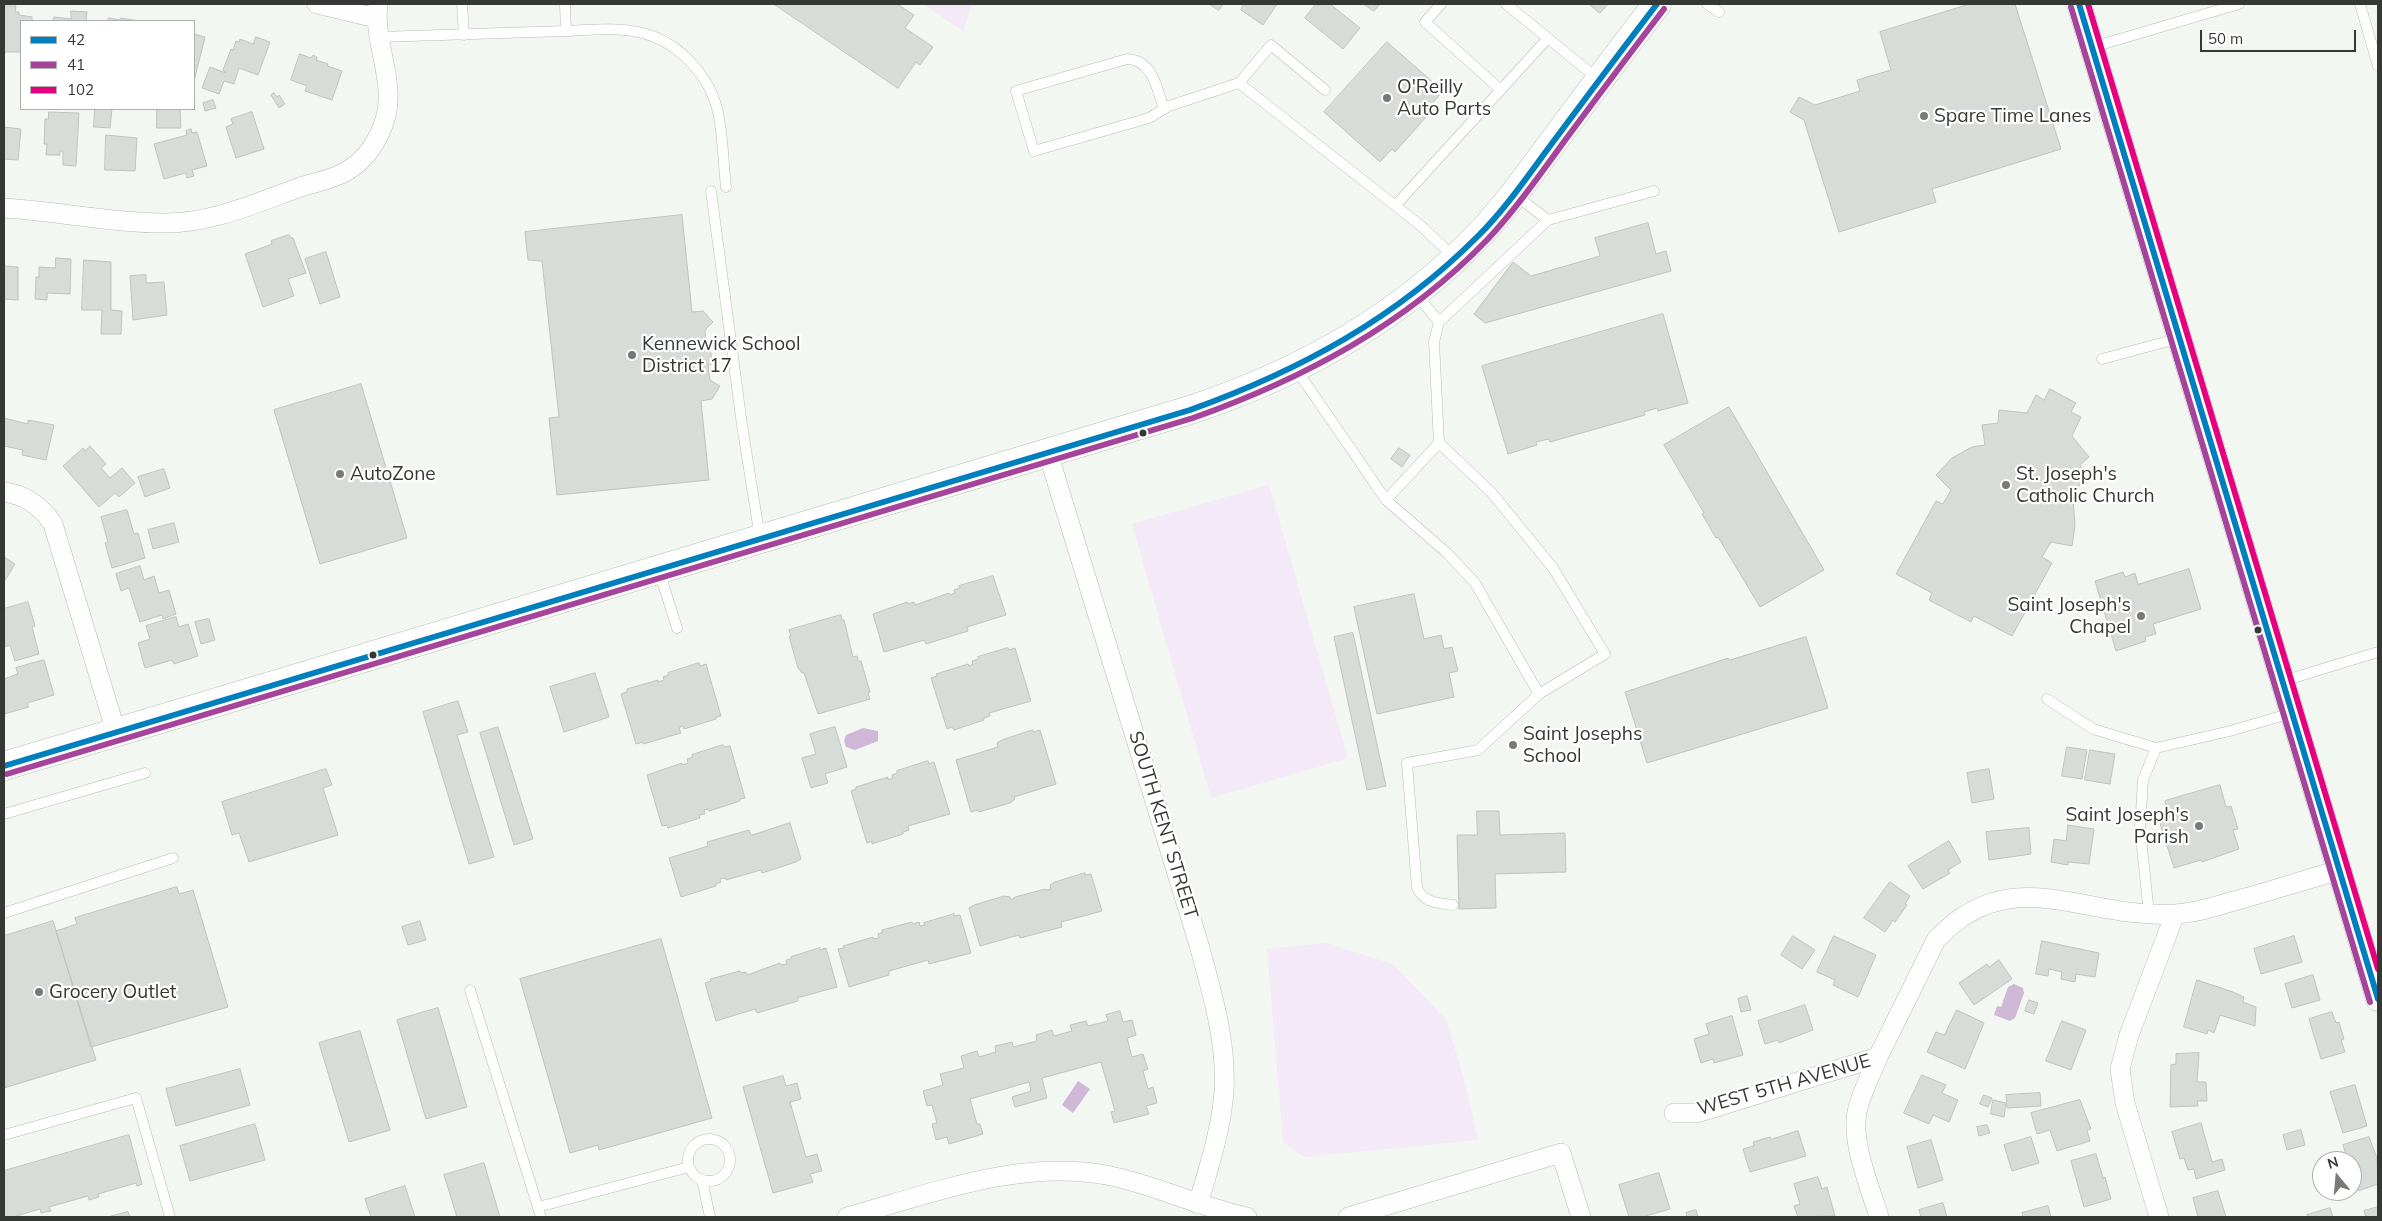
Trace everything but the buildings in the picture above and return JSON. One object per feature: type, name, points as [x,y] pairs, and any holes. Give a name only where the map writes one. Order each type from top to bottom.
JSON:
[{"type":"main road","points":[[4,766],[1048,453],[1236,394],[1295,368],[1368,328],[1416,293],[1480,234],[1514,194],[1657,4]]},
{"type":"street","points":[[4,208],[162,223],[213,218],[346,172],[359,162],[379,136],[386,117],[389,98],[378,37],[377,11],[317,4]]},
{"type":"street","points":[[2079,4],[2378,999]]},
{"type":"street","name":"SOUTH KENT STREET","points":[[1048,453],[1199,945],[1219,1022],[1224,1091],[1219,1130],[1198,1204]]},
{"type":"street","points":[[4,492],[31,500],[45,512],[53,524],[116,732]]},
{"type":"street","name":"WEST 5TH AVENUE","points":[[1674,1113],[1696,1113],[1878,1058],[1928,952],[1948,926],[1965,914],[1988,903],[2008,898],[2029,897],[2149,914],[2176,914],[2211,908],[2340,870]]},
{"type":"street","points":[[2159,1217],[2125,1103],[2120,1069],[2129,1035],[2176,914]]},
{"type":"street","points":[[1878,1058],[1859,1104],[1857,1131],[1860,1154],[1879,1217]]},
{"type":"street","points":[[1348,1217],[1561,1153],[1581,1217]]},
{"type":"street","points":[[847,1217],[898,1210],[981,1180],[1048,1170],[1080,1171],[1134,1182],[1238,1216]]},
{"type":"lane","points":[[462,4],[464,35]]},
{"type":"lane","points":[[564,4],[566,31]]},
{"type":"lane","points":[[1441,4],[1425,22],[1501,90]]},
{"type":"lane","points":[[1506,4],[1600,80]]},
{"type":"lane","points":[[1707,4],[1720,12]]},
{"type":"lane","points":[[2093,47],[2239,4]]},
{"type":"lane","points":[[2360,4],[2378,66]]},
{"type":"lane","points":[[378,37],[613,29],[640,32],[677,49],[690,60],[702,76],[717,108],[726,187]]},
{"type":"lane","points":[[1395,206],[1548,38]]},
{"type":"lane","points":[[1164,109],[1149,71],[1136,59],[1127,59],[1016,90],[1034,151],[1149,118],[1164,109],[1239,83],[1271,45],[1324,90]]},
{"type":"lane","points":[[1239,83],[1395,206],[1455,258]]},
{"type":"lane","points":[[711,191],[742,425],[760,539]]},
{"type":"lane","points":[[1453,905],[1427,901],[1420,895],[1417,888],[1407,763],[1478,750],[1539,694],[1605,654],[1553,568],[1491,492],[1439,443],[1434,342],[1439,322],[1548,220],[1654,191]]},
{"type":"lane","points":[[1514,194],[1548,220]]},
{"type":"lane","points":[[1416,293],[1439,322]]},
{"type":"lane","points":[[2102,359],[2180,338]]},
{"type":"lane","points":[[1295,368],[1386,500],[1447,553],[1475,583],[1539,694]]},
{"type":"lane","points":[[1386,500],[1439,443]]},
{"type":"lane","points":[[659,570],[677,628]]},
{"type":"lane","points":[[2283,681],[2378,652]]},
{"type":"lane","points":[[2047,699],[2093,729],[2156,748],[2230,731],[2293,713]]},
{"type":"lane","points":[[2149,914],[2140,828],[2143,780],[2156,748]]},
{"type":"lane","points":[[4,814],[145,773]]},
{"type":"lane","points":[[4,913],[173,858]]},
{"type":"lane","points":[[470,990],[540,1212],[689,1167]]},
{"type":"lane","points":[[4,1135],[136,1098],[170,1217]]},
{"type":"lane","points":[[713,1138],[725,1145],[730,1158],[727,1172],[716,1180],[702,1180],[689,1167],[690,1150],[699,1140],[713,1138]]},
{"type":"lane","points":[[702,1180],[710,1217]]},
{"type":"shaded area","points":[[923,4],[972,4],[963,31]]},
{"type":"shaded area","points":[[1269,485],[1348,758],[1211,798],[1132,524]]},
{"type":"shaded area","points":[[863,728],[878,731],[878,741],[855,750],[846,747],[844,741],[846,735]]},
{"type":"shaded area","points":[[1325,943],[1393,964],[1447,1021],[1466,1087],[1478,1140],[1304,1157],[1283,1142],[1267,949]]},
{"type":"shaded area","points":[[2014,984],[2023,988],[2024,993],[2015,1018],[2010,1021],[1994,1015],[1997,1006],[2001,1007],[2008,987]]},
{"type":"shaded area","points":[[1078,1081],[1090,1089],[1073,1113],[1062,1105]]},
{"type":"transit line","name":"42","points":[[4,766],[1190,410],[1270,378],[1345,339],[1380,317],[1448,265],[1479,235],[1511,199],[1657,4]]},
{"type":"transit line","name":"42","points":[[2079,4],[2378,999]]},
{"type":"transit line","name":"102","points":[[2088,4],[2378,969]]},
{"type":"transit line","name":"41","points":[[2071,7],[2370,1002]]},
{"type":"transit line","name":"41","points":[[7,774],[1193,418],[1274,386],[1313,367],[1387,323],[1422,298],[1487,240],[1528,191],[1664,9]]},
{"type":"place","name":"O'Reilly Auto Parts","points":[[1387,98]]},
{"type":"place","name":"Spare Time Lanes","points":[[1924,116]]},
{"type":"place","name":"Kennewick School District 17","points":[[632,355]]},
{"type":"place","name":"AutoZone","points":[[340,474]]},
{"type":"place","name":"St. Joseph's Catholic Church","points":[[2006,485]]},
{"type":"place","name":"Saint Joseph's Chapel","points":[[2141,616]]},
{"type":"place","name":"Saint Josephs School","points":[[1513,745]]},
{"type":"place","name":"Saint Joseph's Parish","points":[[2199,826]]},
{"type":"place","name":"Grocery Outlet","points":[[39,992]]}]
